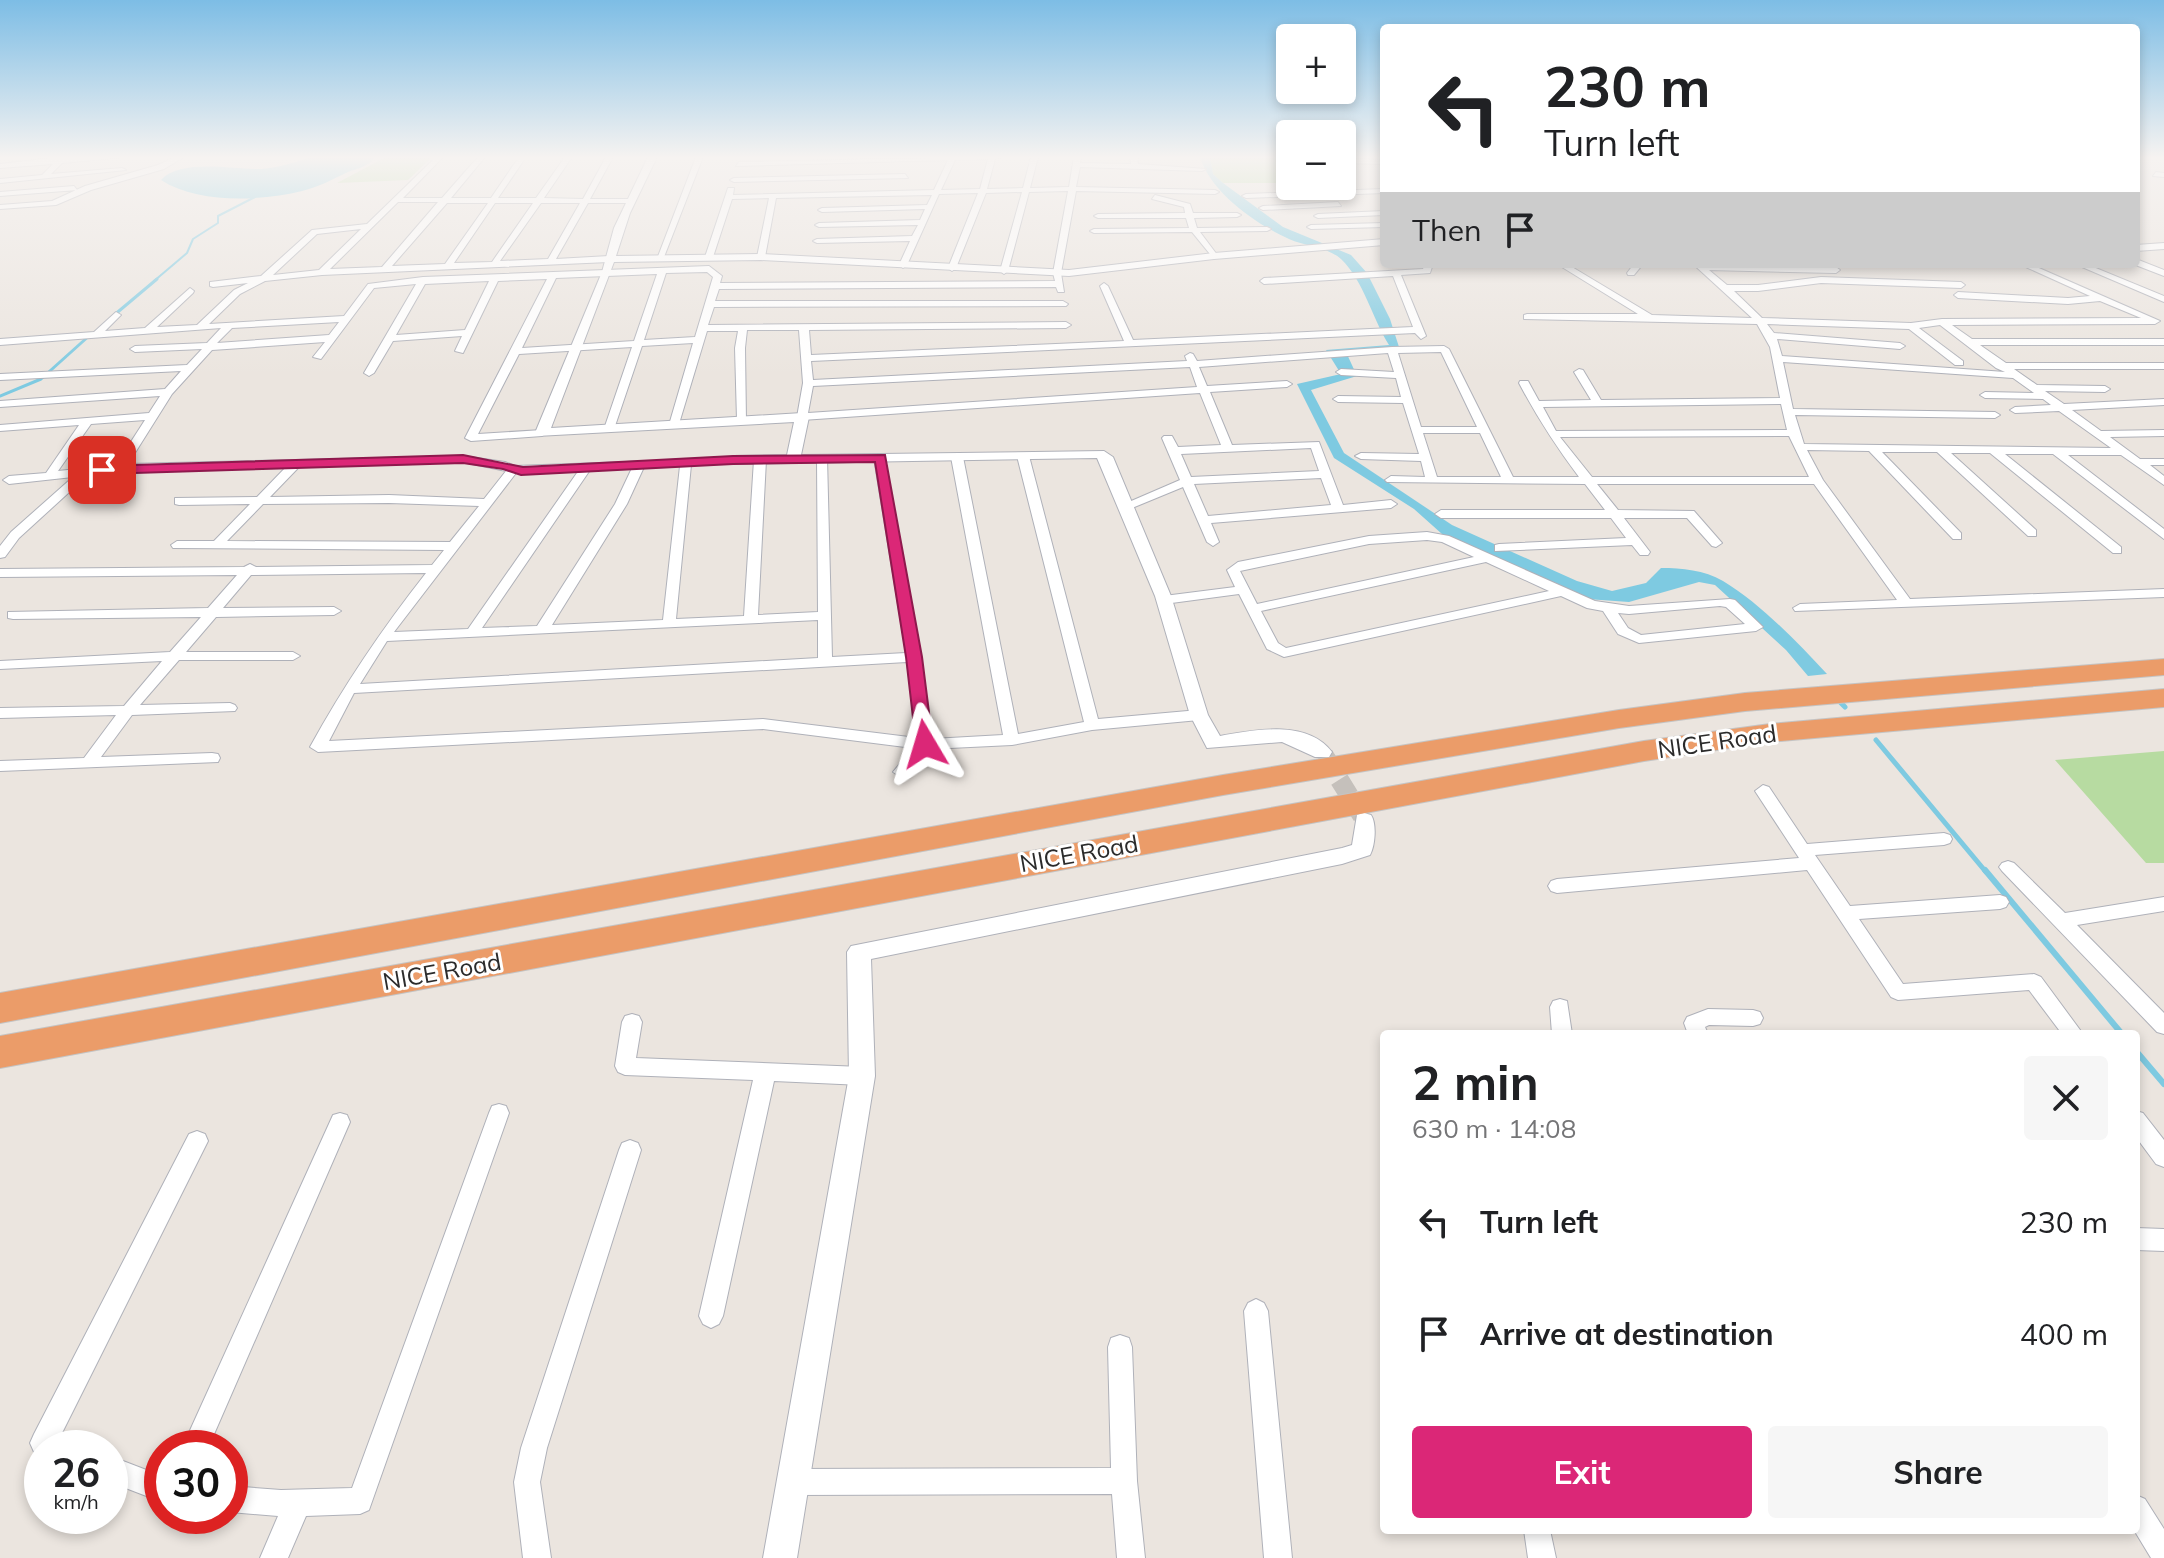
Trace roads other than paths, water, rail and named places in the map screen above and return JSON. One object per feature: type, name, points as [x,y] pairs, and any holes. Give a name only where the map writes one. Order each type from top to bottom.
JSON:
[{"type":"highway","name":"NICE Road","points":[[0,1008],[1223,785],[1619,719],[1745,702],[2164,667]]},
{"type":"highway","name":"NICE Road","points":[[0,1052],[1644,751],[1770,733],[2164,698]]},
{"type":"street","points":[[200,327],[237,292],[264,278],[315,232],[336,230]]},
{"type":"street","points":[[322,272],[365,230]]},
{"type":"street","points":[[384,270],[419,230]]},
{"type":"street","points":[[447,267],[473,230]]},
{"type":"street","points":[[460,351],[494,271],[521,230]]},
{"type":"street","points":[[551,261],[568,230]]},
{"type":"street","points":[[542,433],[621,230]]},
{"type":"street","points":[[660,257],[671,230]]},
{"type":"street","points":[[709,257],[718,230]]},
{"type":"street","points":[[761,257],[766,230]]},
{"type":"street","points":[[810,261],[818,230]]},
{"type":"street","points":[[903,265],[921,230]]},
{"type":"street","points":[[952,268],[967,230]]},
{"type":"street","points":[[1004,271],[1016,230]]},
{"type":"street","points":[[1066,230],[1058,278],[1066,325],[1074,345]]},
{"type":"street","points":[[1194,230],[1214,256]]},
{"type":"street","points":[[1094,231],[1215,230]]},
{"type":"street","points":[[817,241],[916,238]]},
{"type":"street","points":[[715,286],[1058,278],[1214,256],[1380,242]]},
{"type":"street","points":[[2140,248],[2163,247]]},
{"type":"street","points":[[213,284],[322,272],[447,267],[554,274],[660,257],[761,257],[1004,271],[1058,278]]},
{"type":"street","points":[[318,357],[371,286],[551,261],[663,270],[709,269],[718,276],[674,425]]},
{"type":"street","points":[[2140,264],[2164,273]]},
{"type":"street","points":[[1264,281],[1397,275],[1427,271],[1428,268]]},
{"type":"street","points":[[1568,268],[1651,318]]},
{"type":"street","points":[[1631,273],[1635,268]]},
{"type":"street","points":[[1701,268],[1771,336],[1778,350],[1777,359],[1793,433],[1817,481],[1907,604]]},
{"type":"street","points":[[1784,268],[1926,273]]},
{"type":"street","points":[[2032,268],[2160,323]]},
{"type":"street","points":[[2089,268],[2164,299]]},
{"type":"street","points":[[609,429],[663,270]]},
{"type":"street","points":[[463,459],[554,274]]},
{"type":"street","points":[[1397,275],[1426,350]]},
{"type":"street","points":[[369,373],[423,280]]},
{"type":"street","points":[[1723,288],[1758,288],[1821,280],[2068,301],[2102,298]]},
{"type":"street","points":[[1104,286],[1130,344]]},
{"type":"street","points":[[149,330],[190,291]]},
{"type":"street","points":[[710,304],[1063,304]]},
{"type":"street","points":[[94,333],[116,315]]},
{"type":"street","points":[[1527,317],[1911,326],[1942,322],[2160,323]]},
{"type":"street","points":[[0,342],[94,333],[345,319]]},
{"type":"street","points":[[1942,322],[2164,481]]},
{"type":"street","points":[[120,468],[168,392],[229,325]]},
{"type":"street","points":[[701,328],[1066,325]]},
{"type":"street","points":[[1911,326],[1959,363]]},
{"type":"street","points":[[793,459],[808,383],[804,327]]},
{"type":"street","points":[[742,420],[740,348],[743,328]]},
{"type":"street","points":[[808,358],[1419,330]]},
{"type":"street","points":[[390,338],[469,333]]},
{"type":"street","points":[[1771,336],[1900,346]]},
{"type":"street","points":[[135,349],[334,338]]},
{"type":"street","points":[[515,351],[698,340]]},
{"type":"street","points":[[1184,341],[1227,447]]},
{"type":"street","points":[[1967,342],[2164,342]]},
{"type":"street","points":[[808,383],[1444,349],[1508,479]]},
{"type":"street","points":[[1392,350],[1432,479]]},
{"type":"street","points":[[1777,359],[2013,375]]},
{"type":"street","points":[[2000,366],[2164,366]]},
{"type":"street","points":[[0,377],[190,368]]},
{"type":"street","points":[[1341,372],[1400,375]]},
{"type":"street","points":[[1579,372],[1598,403]]},
{"type":"street","points":[[1524,383],[1552,434],[1644,552]]},
{"type":"street","points":[[471,438],[1287,384]]},
{"type":"street","points":[[2034,388],[2105,389]]},
{"type":"street","points":[[0,404],[168,392]]},
{"type":"street","points":[[1985,395],[2045,396]]},
{"type":"street","points":[[1338,399],[1408,400]]},
{"type":"street","points":[[2015,410],[2164,402]]},
{"type":"street","points":[[1534,404],[1788,406],[1995,415]]},
{"type":"street","points":[[0,428],[153,416]]},
{"type":"street","points":[[49,476],[87,422]]},
{"type":"street","points":[[1417,430],[1484,430]]},
{"type":"street","points":[[1552,434],[1793,433]]},
{"type":"street","points":[[2098,434],[2164,433]]},
{"type":"street","points":[[1168,438],[1213,542]]},
{"type":"street","points":[[1173,451],[1315,444],[1338,508]]},
{"type":"street","points":[[1800,447],[2122,452]]},
{"type":"street","points":[[1872,448],[1957,536]]},
{"type":"street","points":[[1939,448],[2032,533]]},
{"type":"street","points":[[1992,449],[2117,550]]},
{"type":"street","points":[[2055,450],[2164,535]]},
{"type":"street","points":[[1023,456],[1092,725]]},
{"type":"street","points":[[1361,456],[1425,458]]},
{"type":"street","points":[[957,457],[1012,740]]},
{"type":"street","points":[[9,480],[120,468],[297,462],[463,459],[505,465],[513,470],[733,460],[1106,457],[1164,600],[1199,715],[1214,743],[1288,734],[1304,739],[1322,752]]},
{"type":"street","points":[[880,458],[914,657],[925,744],[901,772]]},
{"type":"street","points":[[823,459],[825,662]]},
{"type":"street","points":[[751,620],[760,460]]},
{"type":"street","points":[[218,544],[297,462]]},
{"type":"street","points":[[669,623],[686,462]]},
{"type":"street","points":[[2136,462],[2164,462]]},
{"type":"street","points":[[542,629],[621,504],[639,465]]},
{"type":"street","points":[[472,633],[586,468]]},
{"type":"street","points":[[513,470],[383,637],[349,689],[318,747],[763,724],[925,744],[1012,740],[1092,725],[1199,715]]},
{"type":"street","points":[[0,554],[15,535],[84,473]]},
{"type":"street","points":[[1128,505],[1187,481],[1324,474]]},
{"type":"street","points":[[1391,480],[1587,478],[1817,481]]},
{"type":"street","points":[[179,501],[389,499],[489,503]]},
{"type":"street","points":[[1204,520],[1391,504]]},
{"type":"street","points":[[1441,514],[1690,514],[1716,543]]},
{"type":"street","points":[[0,537],[15,535]]},
{"type":"street","points":[[1562,592],[1284,653],[1272,646],[1233,570],[1243,565],[1369,540],[1437,537],[1562,592],[1608,608],[1647,609],[1730,603],[1756,627],[1639,639],[1623,631],[1608,608]]},
{"type":"street","points":[[1499,548],[1635,541]]},
{"type":"street","points":[[177,545],[454,546]]},
{"type":"street","points":[[1252,609],[1487,558]]},
{"type":"street","points":[[0,573],[250,568],[436,569]]},
{"type":"street","points":[[88,763],[129,709],[178,656],[250,568]]},
{"type":"street","points":[[1164,600],[1241,590]]},
{"type":"street","points":[[1800,608],[2164,593]]},
{"type":"street","points":[[13,615],[334,611]]},
{"type":"street","points":[[383,637],[825,616]]},
{"type":"street","points":[[0,665],[178,656],[293,656]]},
{"type":"street","points":[[349,689],[914,657]]},
{"type":"street","points":[[0,713],[230,708]]},
{"type":"street","points":[[0,766],[212,758]]},
{"type":"street","points":[[1763,791],[1898,992],[2034,982],[2070,1030]]},
{"type":"street","points":[[780,1558],[862,1076],[859,952],[1342,856],[1362,850],[1364,820]]},
{"type":"street","points":[[1557,886],[1944,839]]},
{"type":"street","points":[[2008,867],[2061,921],[2154,1004],[2164,1026]]},
{"type":"street","points":[[1845,913],[2000,902]]},
{"type":"street","points":[[2061,921],[2164,904]]},
{"type":"street","points":[[1560,1007],[1562,1030]]},
{"type":"street","points":[[1697,1030],[1694,1023],[1708,1017],[1753,1018]]},
{"type":"street","points":[[632,1022],[625,1066],[862,1076]]},
{"type":"street","points":[[711,1316],[765,1074]]},
{"type":"street","points":[[248,1500],[360,1501],[499,1113]]},
{"type":"street","points":[[203,1430],[340,1122]]},
{"type":"street","points":[[2140,1127],[2164,1157]]},
{"type":"street","points":[[50,1430],[197,1141]]},
{"type":"street","points":[[537,1558],[527,1482],[534,1448],[630,1150]]},
{"type":"street","points":[[2140,1239],[2164,1240]]},
{"type":"street","points":[[1256,1311],[1278,1558]]},
{"type":"street","points":[[1120,1347],[1124,1481],[1131,1558]]},
{"type":"street","points":[[793,1482],[1124,1481]]},
{"type":"street","points":[[274,1558],[298,1502]]},
{"type":"street","points":[[2140,1515],[2164,1554]]},
{"type":"street","points":[[1538,1534],[1542,1558]]},
{"type":"water","points":[[1272,230],[1290,230],[1351,255],[1367,273],[1390,319],[1399,347],[1346,352],[1357,376],[1311,390],[1344,453],[1452,525],[1577,581],[1612,591],[1646,583],[1661,568],[1693,570],[1716,577],[1764,612],[1827,674],[1808,676],[1786,650],[1715,585],[1699,582],[1629,602],[1587,599],[1442,534],[1414,509],[1334,458],[1297,384],[1341,374],[1326,350],[1389,345],[1356,278],[1341,259],[1330,252],[1289,239]]},
{"type":"waterway","points":[[154,281],[187,253],[193,239],[208,230]]},
{"type":"waterway","points":[[113,316],[157,279]]},
{"type":"waterway","points":[[0,396],[41,379],[90,335]]},
{"type":"waterway","points":[[1839,701],[1845,707]]},
{"type":"waterway","points":[[1876,740],[1986,872]]},
{"type":"waterway","points":[[1985,870],[2119,1030]]},
{"type":"waterway","points":[[2140,1056],[2164,1084]]},
{"type":"tunnel","points":[[1324,755],[1362,816]]}]
